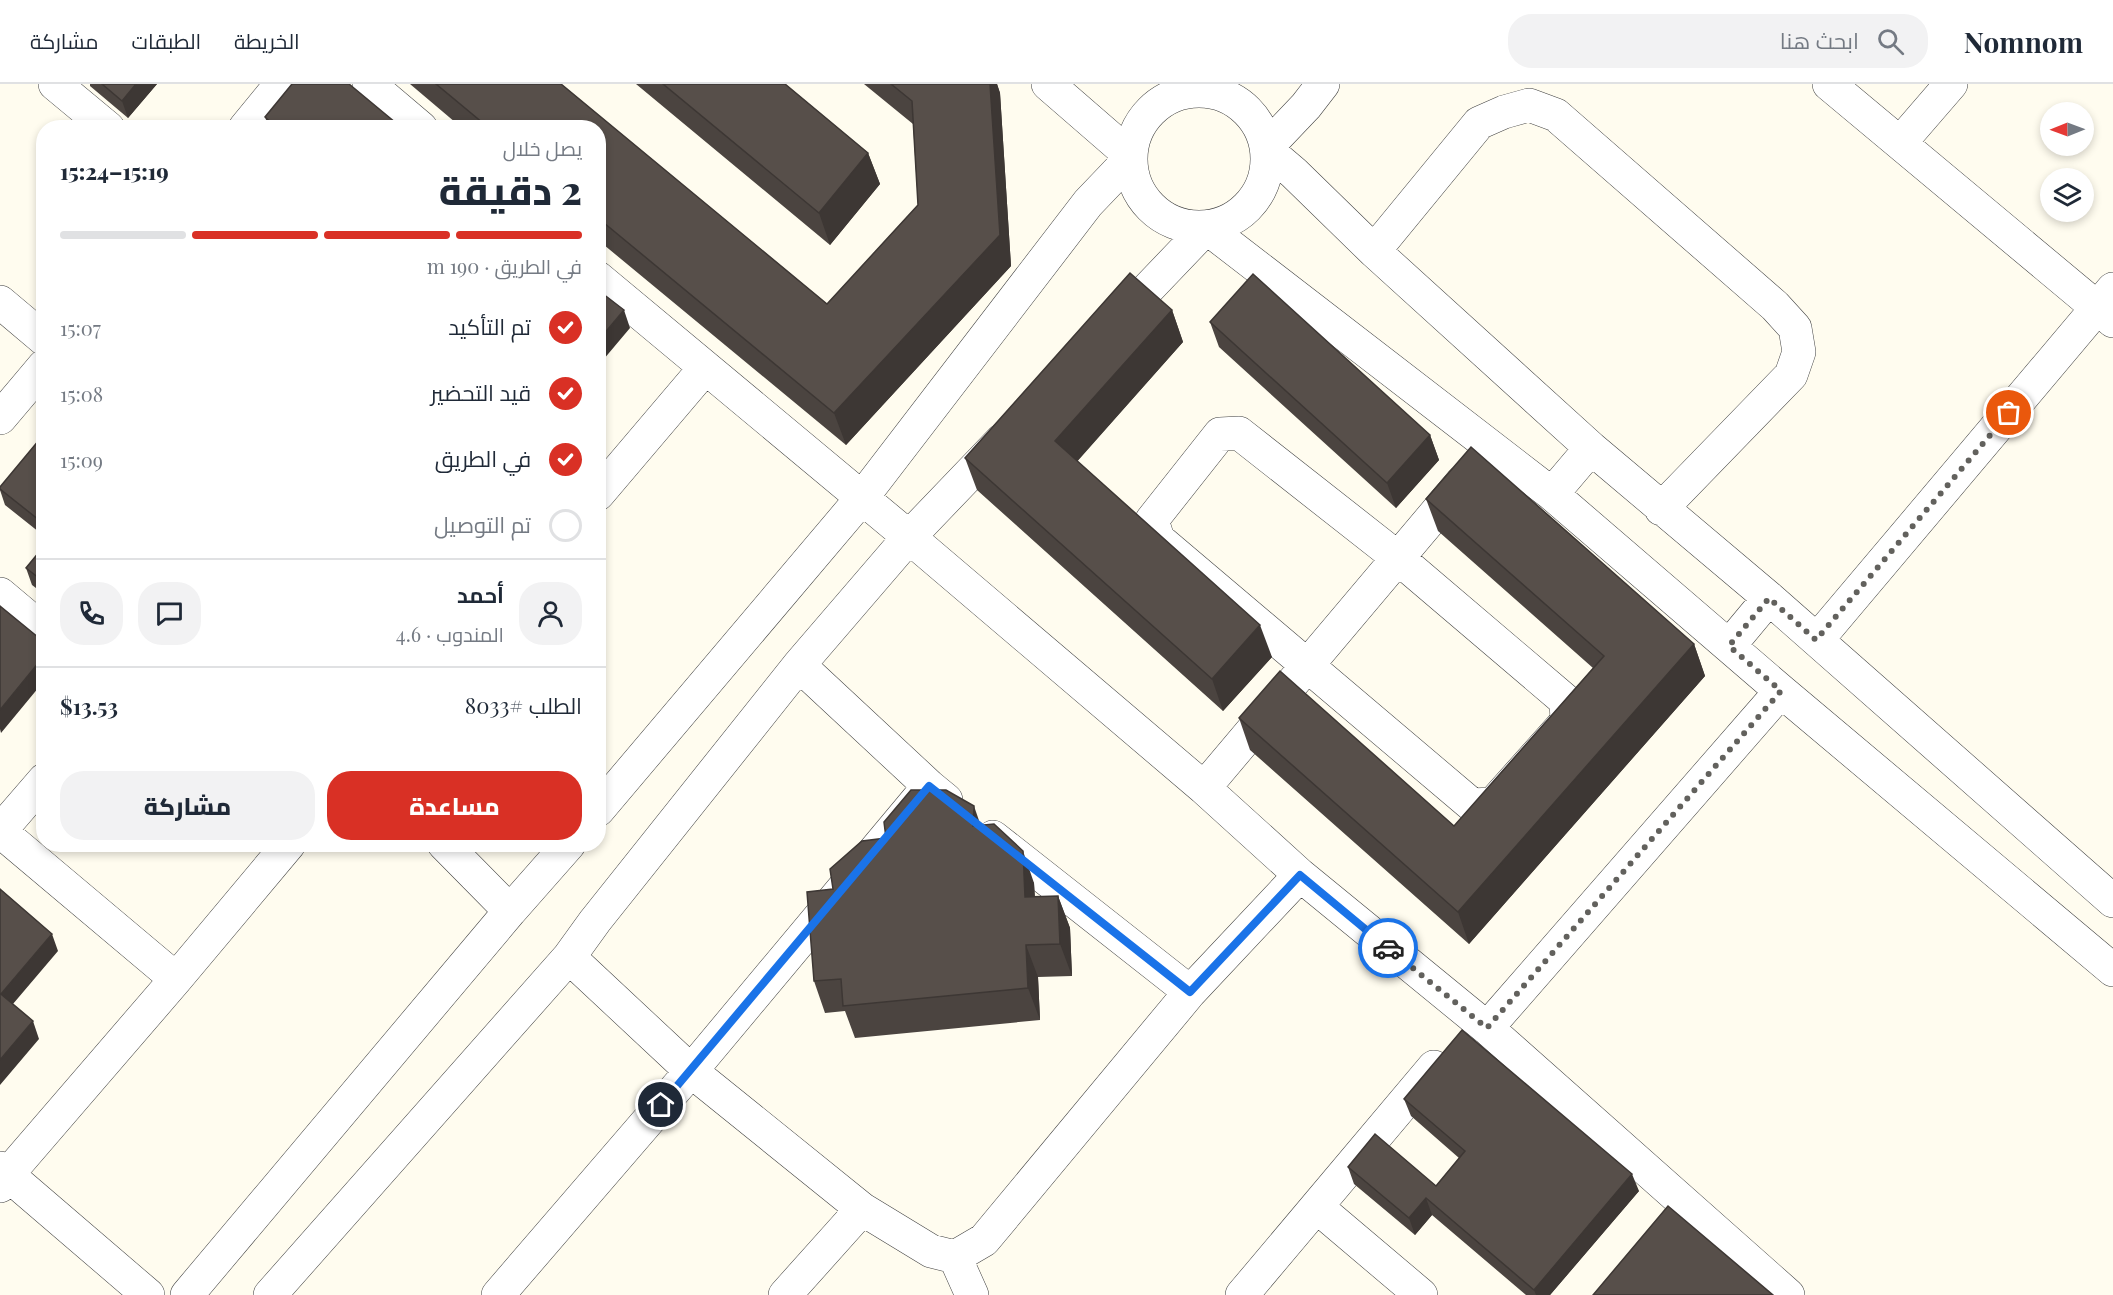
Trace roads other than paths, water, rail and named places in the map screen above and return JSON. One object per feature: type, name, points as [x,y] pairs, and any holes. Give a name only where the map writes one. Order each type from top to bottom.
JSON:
[{"type":"street","points":[[55,84],[98,120]]},
{"type":"street","points":[[252,120],[281,84]]},
{"type":"street","points":[[369,84],[412,120]]},
{"type":"street","points":[[1048,84],[1131,157]]},
{"type":"street","points":[[1267,148],[1323,84]]},
{"type":"street","points":[[1816,640],[2108,306],[1900,143],[1829,84]]},
{"type":"street","points":[[1900,143],[1951,84]]},
{"type":"street","points":[[1189,88],[1226,96],[1240,105],[1252,116],[1267,148],[1266,172],[1253,201],[1229,222],[1207,228],[1187,227],[1169,221],[1153,210],[1141,195],[1133,177],[1131,157],[1138,128],[1147,115],[1189,88]]},
{"type":"street","points":[[1374,251],[1479,123],[1528,105],[1556,115],[1775,306],[1795,328],[1799,352],[1791,375],[1662,509]]},
{"type":"street","points":[[1267,148],[1374,251],[1591,448],[1769,598],[2113,901]]},
{"type":"street","points":[[606,801],[861,499],[1088,203],[1131,157]]},
{"type":"street","points":[[1099,340],[1207,228]]},
{"type":"street","points":[[1207,228],[1552,494],[1781,691],[2113,970]]},
{"type":"street","points":[[606,285],[909,537],[1204,788],[1468,1032],[1788,1295]]},
{"type":"street","points":[[0,302],[36,332]]},
{"type":"street","points":[[606,485],[705,368]]},
{"type":"street","points":[[0,418],[36,375]]},
{"type":"street","points":[[270,1295],[569,957],[602,912],[799,665],[909,537],[1025,417]]},
{"type":"street","points":[[1239,433],[1398,558],[1566,700],[1567,721],[1493,804],[1472,805],[1307,665],[1158,539],[1152,520],[1220,434],[1239,433]]},
{"type":"street","points":[[1204,788],[1491,447]]},
{"type":"street","points":[[1552,494],[1591,448]]},
{"type":"street","points":[[0,594],[36,624]]},
{"type":"street","points":[[1729,646],[1769,598]]},
{"type":"street","points":[[799,665],[929,786],[1190,992]]},
{"type":"street","points":[[1242,1295],[1468,1032],[1781,691]]},
{"type":"street","points":[[498,1295],[691,1071],[929,786]]},
{"type":"street","points":[[36,789],[0,831],[176,979]]},
{"type":"street","points":[[148,1295],[3,1176],[176,979],[282,852]]},
{"type":"street","points":[[452,852],[510,911]]},
{"type":"street","points":[[187,1295],[562,852]]},
{"type":"street","points":[[569,957],[691,1071],[862,1209],[931,1251],[955,1257],[984,1240],[1190,992],[1300,875]]},
{"type":"street","points":[[1317,1207],[1421,1295]]},
{"type":"street","points":[[785,1295],[862,1209]]},
{"type":"street","points":[[955,1257],[972,1295]]}]
